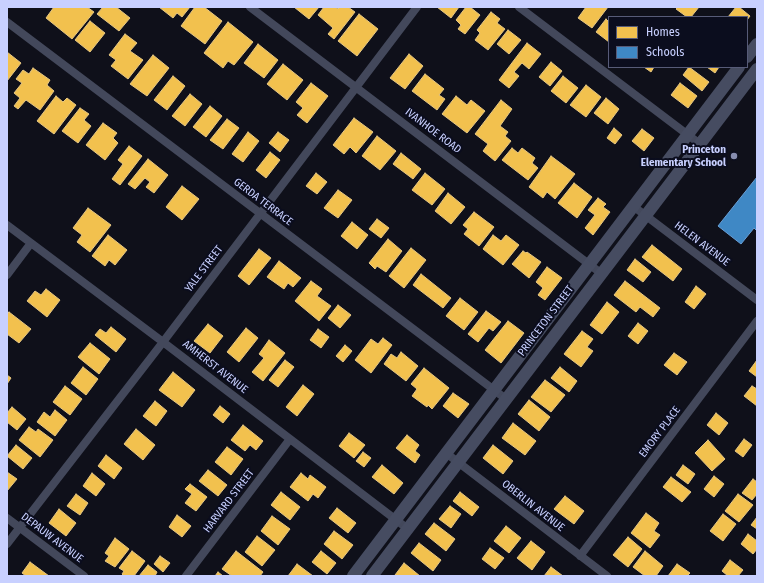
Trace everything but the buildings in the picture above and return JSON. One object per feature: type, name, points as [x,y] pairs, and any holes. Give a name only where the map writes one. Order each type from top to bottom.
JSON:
[{"type":"main road","points":[[748,56],[757,44]]},
{"type":"main road","name":"PRINCETON STREET","points":[[358,574],[446,453],[738,68]]},
{"type":"main road","name":"PRINCETON STREET","points":[[372,576],[757,69]]},
{"type":"street","name":"IVANHOE ROAD","points":[[250,7],[602,274]]},
{"type":"street","name":"YALE STREET","points":[[7,544],[163,342],[259,213],[417,7]]},
{"type":"street","points":[[519,7],[700,144]]},
{"type":"street","name":"GERDA TERRACE","points":[[7,22],[506,400]]},
{"type":"street","name":"HELEN AVENUE","points":[[633,206],[757,300]]},
{"type":"street","name":"AMHERST AVENUE","points":[[7,225],[408,529]]},
{"type":"street","points":[[7,275],[31,244]]},
{"type":"street","name":"EMORY PLACE","points":[[580,556],[757,321]]},
{"type":"street","name":"HARVARD STREET","points":[[186,576],[290,439]]},
{"type":"street","name":"OBERLIN AVENUE","points":[[446,453],[607,576]]},
{"type":"street","name":"DEPAUW AVENUE","points":[[7,518],[84,576]]},
{"type":"place","name":"Princeton Elementary School","points":[[734,156]]}]
